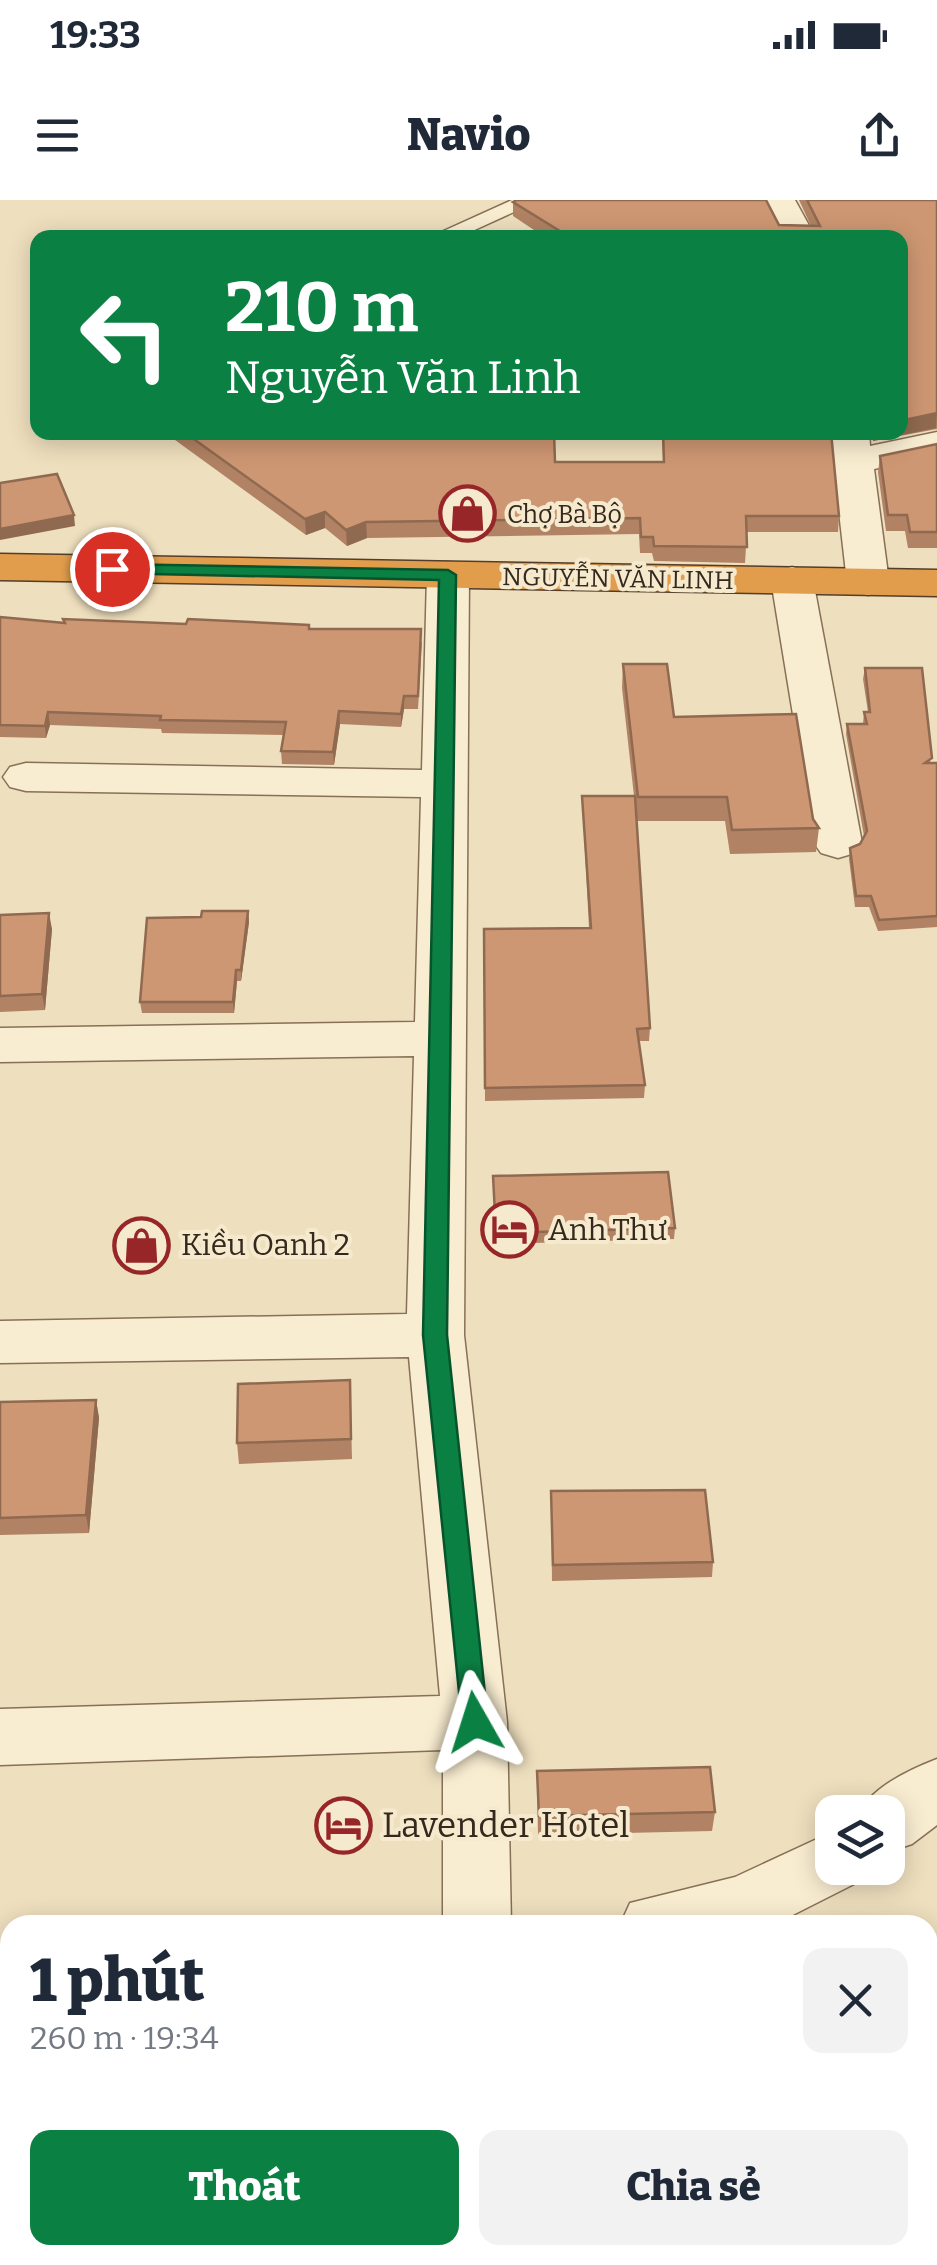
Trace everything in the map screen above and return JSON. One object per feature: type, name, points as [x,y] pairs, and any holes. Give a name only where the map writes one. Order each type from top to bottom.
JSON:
[{"type":"highway","name":"NGUYỄN VĂN LINH","points":[[0,567],[937,583]]},
{"type":"street","points":[[778,200],[794,230]]},
{"type":"street","points":[[868,582],[852,447],[937,444]]},
{"type":"street","points":[[448,575],[435,1335],[475,1722],[477,1915]]},
{"type":"street","points":[[792,580],[838,843]]},
{"type":"street","points":[[26,777],[444,784]]},
{"type":"street","points":[[0,1045],[440,1039]]},
{"type":"street","points":[[0,1342],[435,1335]]},
{"type":"street","points":[[0,1737],[475,1722]]},
{"type":"street","points":[[905,1811],[937,1788]]},
{"type":"street","points":[[700,1915],[746,1905],[815,1870]]},
{"type":"lane","points":[[457,230],[530,200]]},
{"type":"building","points":[[766,200],[779,225],[820,226],[807,200],[937,200],[937,413],[908,419],[908,230],[558,230],[513,202]]},
{"type":"building","points":[[195,440],[554,440],[555,462],[664,462],[663,440],[832,440],[839,516],[746,516],[747,547],[654,546],[653,537],[641,537],[640,518],[366,522],[346,530],[325,512],[305,519]]},
{"type":"building","points":[[937,444],[937,532],[910,532],[907,515],[888,515],[880,456]]},
{"type":"building","points":[[57,474],[74,515],[0,529],[0,483]]},
{"type":"building","points":[[0,617],[65,623],[63,619],[186,624],[188,619],[309,625],[309,629],[421,629],[418,696],[404,696],[401,714],[339,711],[333,752],[281,751],[286,722],[160,720],[161,716],[48,712],[45,726],[0,725]]},
{"type":"building","points":[[623,664],[667,664],[674,717],[796,714],[813,819],[819,828],[732,830],[727,797],[638,797]]},
{"type":"building","points":[[865,668],[922,668],[932,758],[925,763],[937,763],[937,916],[879,920],[871,896],[856,896],[850,848],[860,844],[867,831],[847,724],[867,724],[864,712],[870,712]]},
{"type":"building","points":[[582,796],[635,796],[650,1028],[637,1029],[645,1085],[485,1088],[484,929],[591,928]]},
{"type":"building","points":[[202,911],[248,911],[233,1002],[140,1002],[147,918],[201,917]]},
{"type":"building","points":[[49,913],[42,994],[0,996],[0,915]]},
{"type":"building","points":[[668,1172],[675,1228],[496,1233],[493,1176]]},
{"type":"building","points":[[350,1380],[351,1439],[237,1443],[238,1384]]},
{"type":"building","points":[[96,1400],[86,1515],[0,1518],[0,1402]]},
{"type":"building","points":[[705,1490],[713,1562],[553,1565],[551,1491]]},
{"type":"building","points":[[710,1767],[715,1812],[539,1816],[537,1771]]},
{"type":"place","name":"Chợ Bà Bộ","points":[[468,514]]},
{"type":"place","name":"Anh Thư","points":[[509,1230]]},
{"type":"place","name":"Kiều Oanh 2","points":[[142,1245]]},
{"type":"place","name":"Lavender Hotel","points":[[343,1825]]},
{"type":"route","points":[[112,569],[448,575],[435,1335],[475,1722]]}]
